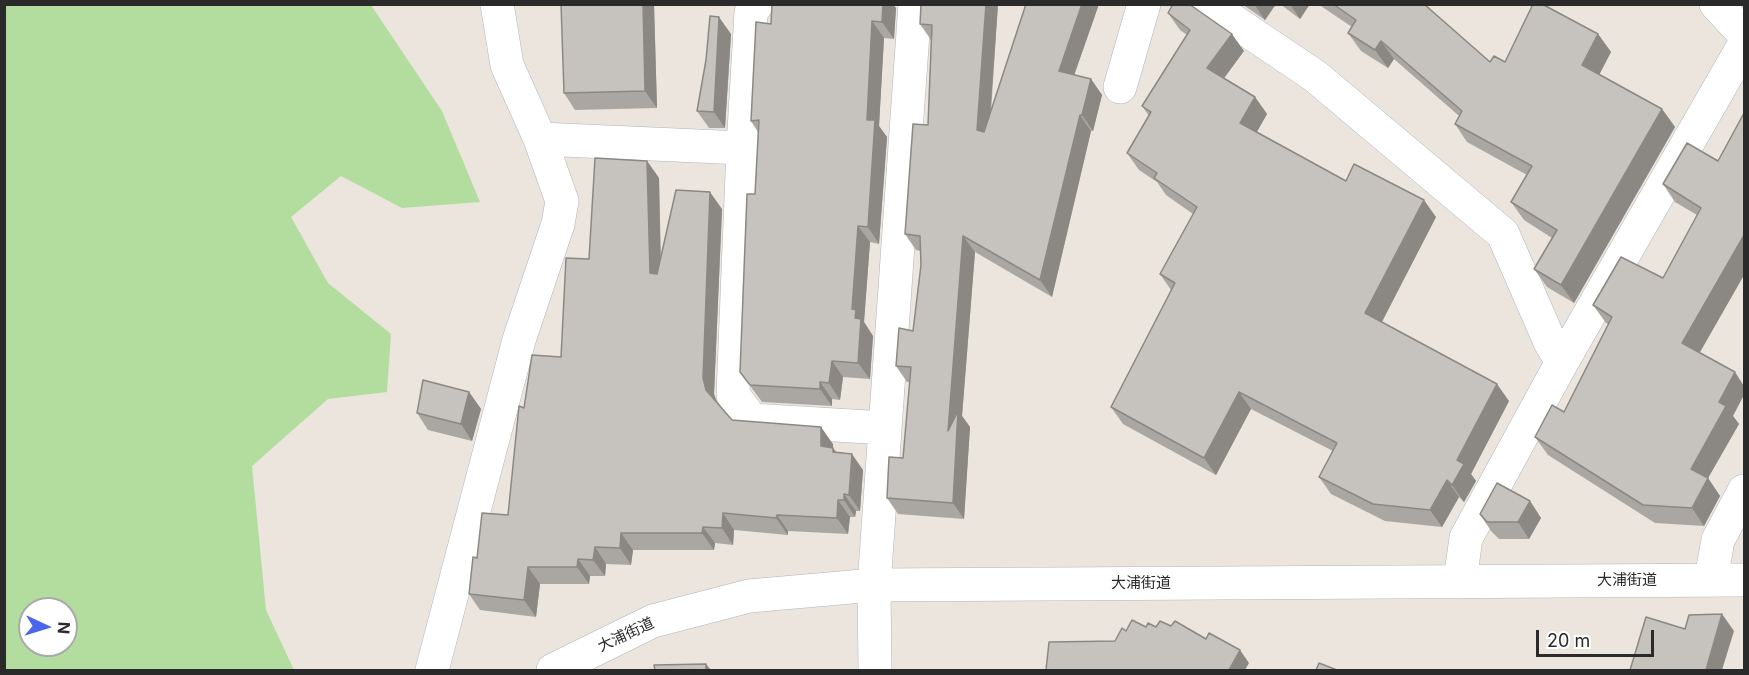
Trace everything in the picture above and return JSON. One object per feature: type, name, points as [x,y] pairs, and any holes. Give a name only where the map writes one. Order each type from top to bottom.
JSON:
[{"type":"street","points":[[432,670],[519,340],[558,224],[562,201],[540,140],[507,65],[497,4]]},
{"type":"street","points":[[757,4],[751,12],[742,148],[733,395],[752,420],[885,428]]},
{"type":"street","points":[[875,670],[874,585],[915,4]]},
{"type":"street","points":[[1120,87],[1144,4]]},
{"type":"street","points":[[1208,4],[1315,76],[1503,234],[1550,342],[1562,362]]},
{"type":"street","points":[[1716,4],[1744,34]]},
{"type":"street","points":[[1460,581],[1466,538],[1562,362],[1744,45]]},
{"type":"street","points":[[540,140],[742,148]]},
{"type":"street","points":[[1711,579],[1718,540],[1744,490]]},
{"type":"street","name":"大浦街道","points":[[553,670],[653,621],[749,596],[874,585],[1744,580]]},
{"type":"green space","points":[[4,5],[371,5],[442,111],[480,202],[402,208],[341,176],[291,217],[328,283],[391,334],[387,392],[328,399],[252,466],[266,610],[294,670],[5,670]]},
{"type":"building","points":[[561,4],[643,4],[645,91],[564,93]]},
{"type":"building","points":[[772,4],[883,4],[882,22],[872,21],[867,120],[875,120],[868,227],[858,226],[852,309],[856,310],[855,318],[861,319],[858,363],[832,361],[829,383],[820,382],[820,389],[750,385],[740,372],[747,194],[755,194],[759,120],[751,121],[756,22],[771,24]]},
{"type":"building","points":[[921,4],[986,4],[977,130],[984,132],[1026,4],[1082,4],[1059,71],[1091,79],[1082,115],[1080,115],[1040,280],[963,236],[948,431],[958,411],[953,503],[887,498],[889,457],[903,458],[911,367],[896,366],[899,328],[913,331],[921,265],[920,236],[905,234],[913,124],[928,125],[932,25],[920,24]]},
{"type":"building","points":[[1173,4],[1189,4],[1232,34],[1207,68],[1255,97],[1240,123],[1346,181],[1354,164],[1424,200],[1365,313],[1497,384],[1457,460],[1464,464],[1452,485],[1447,480],[1430,510],[1373,504],[1319,477],[1337,443],[1239,392],[1204,458],[1111,407],[1175,283],[1160,274],[1197,207],[1154,178],[1157,173],[1127,153],[1151,112],[1142,106],[1190,30],[1168,13]]},
{"type":"building","points":[[1333,4],[1424,4],[1490,62],[1494,56],[1505,62],[1533,4],[1542,4],[1598,34],[1582,65],[1662,109],[1561,285],[1534,269],[1557,230],[1511,202],[1532,166],[1455,124],[1462,111],[1381,41],[1375,50],[1348,33],[1356,20]]},
{"type":"building","points":[[710,16],[719,17],[714,112],[697,111],[706,60]]},
{"type":"building","points":[[1744,113],[1744,235],[1682,343],[1735,372],[1719,402],[1726,406],[1691,469],[1708,478],[1692,508],[1643,505],[1535,437],[1552,405],[1564,412],[1612,317],[1593,305],[1621,257],[1663,278],[1701,208],[1663,184],[1687,143],[1718,161]]},
{"type":"building","points":[[595,158],[647,161],[650,273],[657,274],[676,190],[710,192],[703,378],[706,390],[732,420],[821,427],[821,446],[833,448],[833,452],[852,454],[849,495],[844,494],[844,500],[838,500],[837,518],[777,515],[776,518],[723,513],[722,528],[703,527],[702,533],[621,533],[620,548],[595,547],[593,560],[578,559],[577,567],[528,567],[524,600],[469,594],[473,557],[477,558],[482,513],[508,515],[519,406],[524,408],[532,355],[561,357],[566,258],[589,259]]},
{"type":"building","points":[[423,380],[469,392],[461,424],[417,413]]},
{"type":"building","points":[[1497,483],[1530,501],[1518,522],[1487,522],[1480,514]]},
{"type":"building","points":[[1722,614],[1706,670],[1630,670],[1646,617],[1685,629],[1689,615]]},
{"type":"building","points":[[1132,620],[1146,627],[1148,623],[1156,627],[1160,621],[1171,626],[1175,621],[1206,639],[1209,633],[1240,650],[1229,670],[1046,670],[1049,642],[1115,641],[1122,628],[1126,631]]},
{"type":"building","points":[[1319,663],[1337,670],[1316,670]]},
{"type":"building","points":[[706,664],[706,670],[655,670],[654,665]]}]
